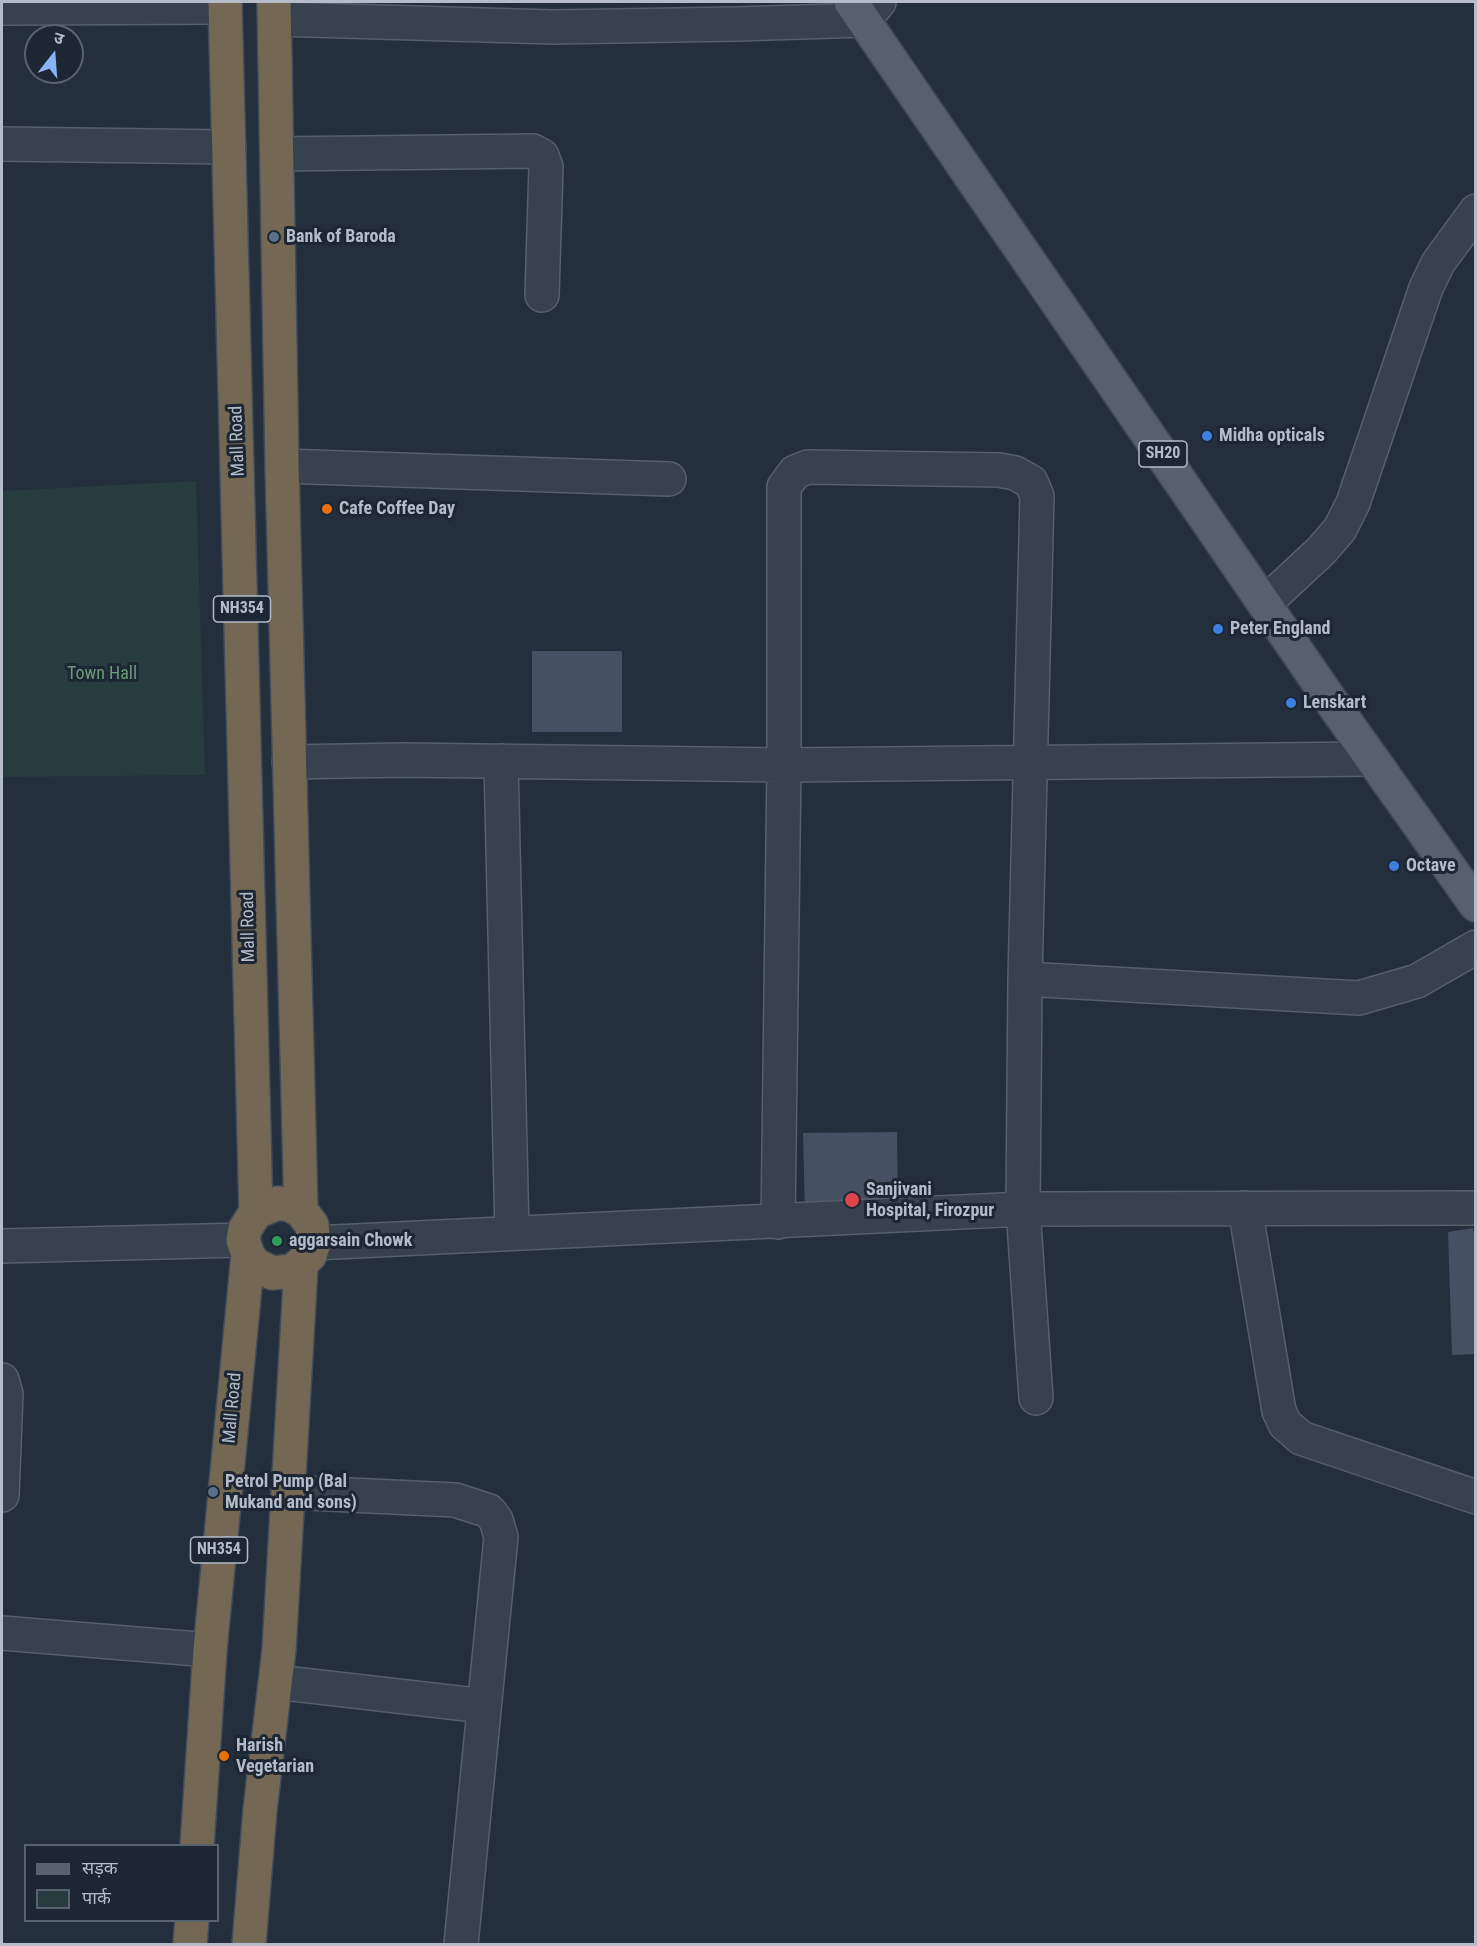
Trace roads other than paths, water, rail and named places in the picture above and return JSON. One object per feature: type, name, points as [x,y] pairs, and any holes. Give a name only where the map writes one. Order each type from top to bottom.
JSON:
[{"type":"highway","name":"Mall Road","points":[[197,1844],[210,1650],[249,1236],[225,4]]},
{"type":"highway","name":"NH354","points":[[275,10],[289,762],[301,1211],[312,1225],[308,1254]]},
{"type":"highway","points":[[301,1211],[290,1205],[278,1203],[249,1236],[254,1264],[272,1273],[293,1271],[308,1254]]},
{"type":"highway","points":[[249,1944],[276,1682],[288,1492],[308,1254]]},
{"type":"highway","points":[[190,1944],[192,1922]]},
{"type":"main road","name":"SH20","points":[[864,8],[1265,603],[1476,905]]},
{"type":"street","points":[[2,8],[40,4],[225,4]]},
{"type":"street","points":[[275,10],[553,27],[864,8]]},
{"type":"street","points":[[2,144],[229,147]]},
{"type":"street","points":[[277,154],[532,151],[542,156],[546,167],[542,295]]},
{"type":"street","points":[[1265,603],[1321,551],[1340,529],[1353,503],[1425,288],[1438,263],[1476,211]]},
{"type":"street","points":[[282,466],[669,479]]},
{"type":"street","points":[[778,1222],[784,765],[784,487],[795,472],[808,467],[999,470],[1015,473],[1031,482],[1037,496],[1024,979],[1023,1209],[1036,1398]]},
{"type":"street","points":[[289,762],[501,761],[784,765],[1372,759]]},
{"type":"street","points":[[501,761],[512,1233]]},
{"type":"street","points":[[1024,979],[1359,998],[1417,981],[1476,947]]},
{"type":"street","points":[[1245,1208],[1279,1411],[1286,1424],[1301,1438],[1476,1497]]},
{"type":"street","points":[[308,1254],[512,1233],[1023,1209],[1476,1208]]},
{"type":"street","points":[[2,1246],[249,1236]]},
{"type":"street","points":[[2,1380],[6,1394],[2,1495]]},
{"type":"street","points":[[288,1492],[455,1500],[489,1511],[496,1520],[501,1538],[461,1944]]},
{"type":"street","points":[[2,1633],[210,1650]]},
{"type":"street","points":[[276,1682],[484,1706]]},
{"type":"place","name":"Bank of Baroda","points":[[274,237]]},
{"type":"place","name":"Midha opticals","points":[[1207,436]]},
{"type":"place","name":"Cafe Coffee Day","points":[[327,509]]},
{"type":"place","name":"Peter England","points":[[1218,629]]},
{"type":"place","name":"Lenskart","points":[[1291,703]]},
{"type":"place","name":"Octave","points":[[1394,866]]},
{"type":"place","name":"Sanjivani Hospital, Firozpur","points":[[852,1200]]},
{"type":"place","name":"aggarsain Chowk","points":[[277,1241]]},
{"type":"place","name":"Petrol Pump (Bal Mukand and sons)","points":[[213,1492]]},
{"type":"place","name":"Harish Vegetarian","points":[[224,1756]]},
{"type":"park label","name":"Town Hall","points":[[102,674]]}]
